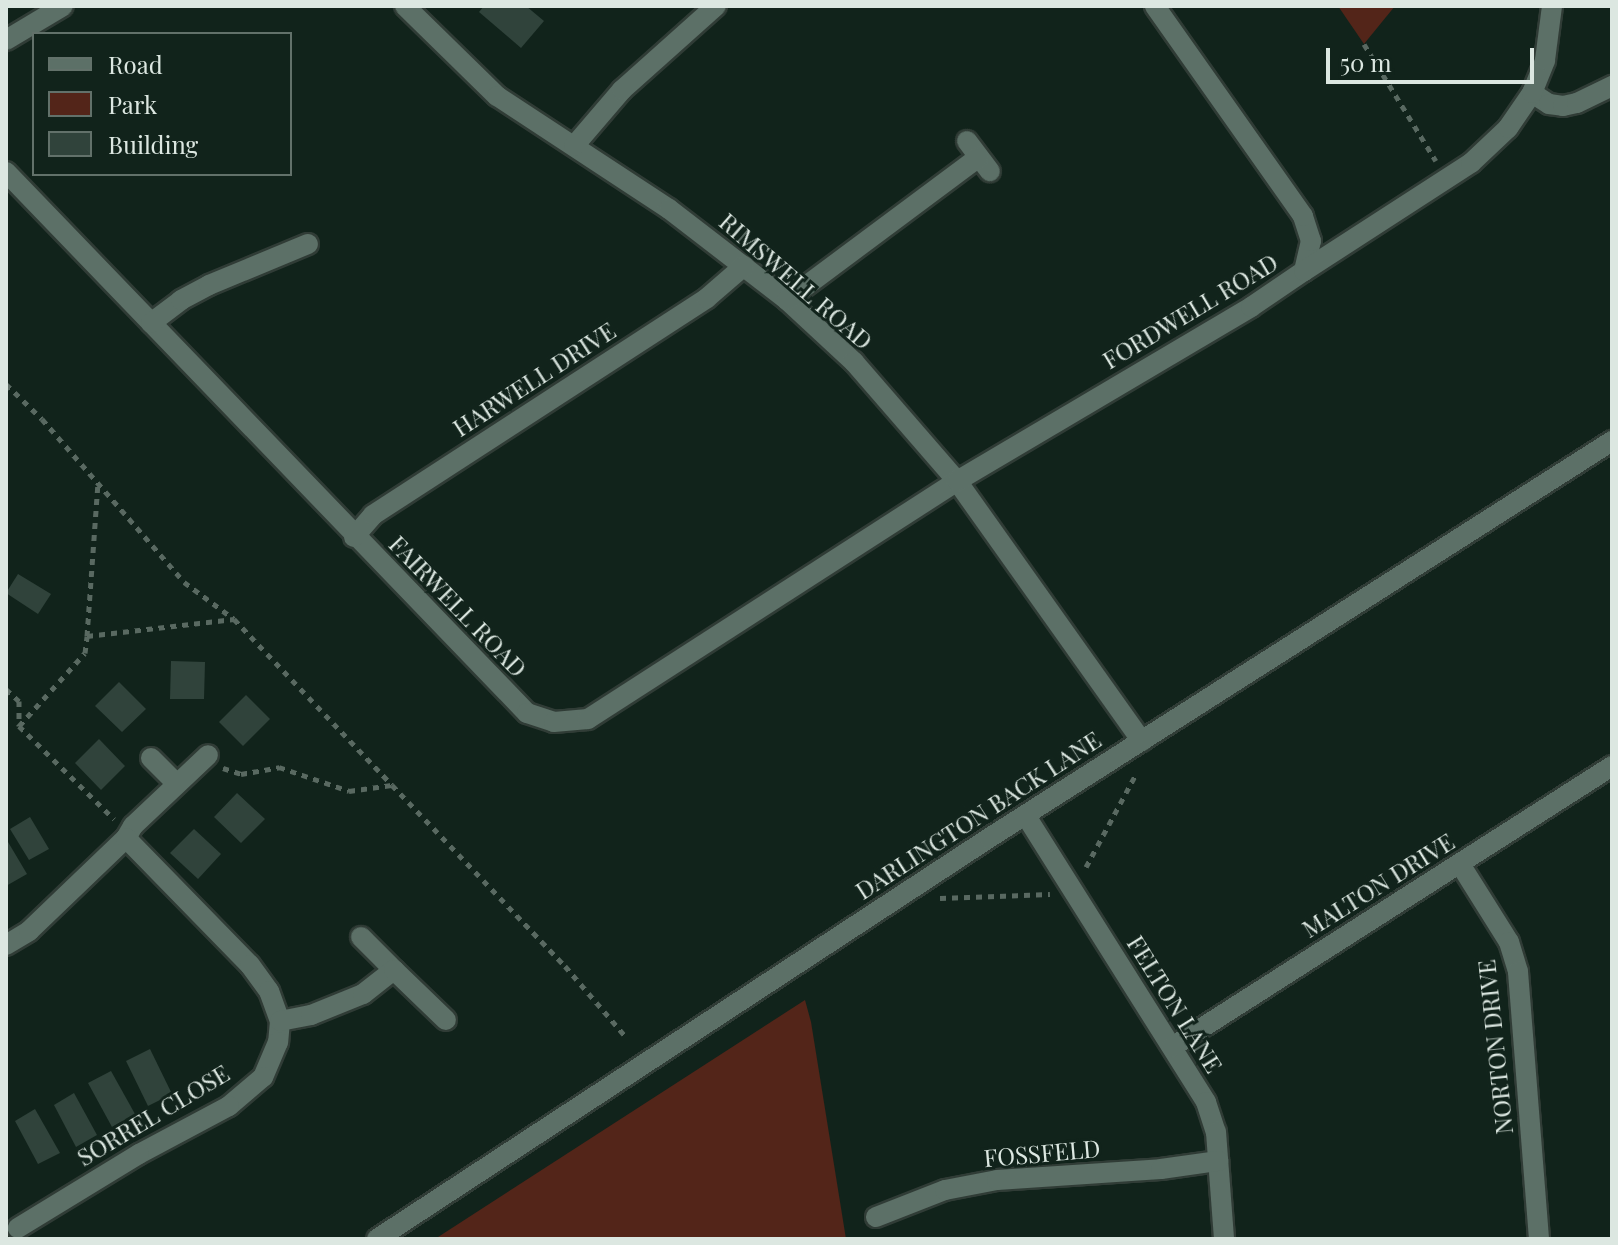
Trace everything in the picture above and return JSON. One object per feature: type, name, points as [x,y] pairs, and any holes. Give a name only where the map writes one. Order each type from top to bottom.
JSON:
[{"type":"street","points":[[6,40],[63,6]]},
{"type":"street","name":"RIMSWELL ROAD","points":[[405,6],[497,96],[669,209],[787,300],[854,362],[957,481],[1142,741]]},
{"type":"street","points":[[574,146],[622,90],[716,6]]},
{"type":"street","name":"FORDWELL ROAD","points":[[957,481],[1251,307],[1304,271],[1311,241],[1303,216],[1155,6]]},
{"type":"street","points":[[1304,271],[1471,163],[1508,128],[1532,93],[1545,60],[1552,6]]},
{"type":"street","points":[[1532,93],[1549,104],[1563,106],[1577,103],[1612,86]]},
{"type":"street","points":[[787,300],[979,156]]},
{"type":"street","name":"FAIRWELL ROAD","points":[[6,172],[354,537],[527,713],[554,722],[588,719],[957,481]]},
{"type":"street","points":[[151,323],[181,300],[209,285],[308,244]]},
{"type":"street","name":"HARWELL DRIVE","points":[[354,537],[373,515],[707,298],[744,266]]},
{"type":"street","name":"DARLINGTON BACK LANE","points":[[377,1239],[1142,741],[1612,441]]},
{"type":"street","points":[[151,758],[176,783]]},
{"type":"street","points":[[6,945],[29,931],[127,836],[176,783],[212,760]]},
{"type":"street","name":"MALTON DRIVE","points":[[1172,1047],[1612,766]]},
{"type":"street","name":"FELTON LANE","points":[[1026,816],[1206,1102],[1216,1132],[1224,1239]]},
{"type":"street","points":[[127,836],[250,965],[269,991],[280,1021],[311,1015],[363,994],[394,970]]},
{"type":"street","name":"NORTON DRIVE","points":[[1460,864],[1509,942],[1518,972],[1539,1239]]},
{"type":"street","points":[[361,937],[446,1020]]},
{"type":"street","name":"SORREL CLOSE","points":[[16,1226],[229,1106],[263,1077],[278,1042],[280,1021]]},
{"type":"street","name":"FOSSFELD","points":[[876,1217],[945,1190],[997,1180],[1161,1169],[1218,1161]]},
{"type":"path","points":[[1364,44],[1447,179]]},
{"type":"path","points":[[6,384],[184,582],[234,619],[565,966],[626,1037]]},
{"type":"path","points":[[19,726],[85,653],[98,483]]},
{"type":"path","points":[[87,636],[234,619]]},
{"type":"path","points":[[6,689],[19,701],[19,726],[127,836]]},
{"type":"path","points":[[212,760],[241,774],[279,767],[349,791],[392,785]]},
{"type":"path","points":[[1084,872],[1141,765]]},
{"type":"path","points":[[934,898],[1055,894]]},
{"type":"green space","points":[[1338,6],[1395,6],[1364,44]]},
{"type":"green space","points":[[805,1000],[846,1239],[435,1239]]},
{"type":"building","points":[[484,6],[526,6],[544,21],[521,48],[479,12]]},
{"type":"building","points":[[18,574],[51,594],[38,614],[6,593]]},
{"type":"building","points":[[171,661],[205,662],[204,699],[170,699]]},
{"type":"building","points":[[119,682],[146,709],[122,732],[95,706]]},
{"type":"building","points":[[246,695],[270,719],[243,746],[219,722]]},
{"type":"building","points":[[99,739],[125,766],[101,790],[75,763]]},
{"type":"building","points":[[237,793],[265,819],[241,843],[214,817]]},
{"type":"building","points":[[30,817],[49,849],[29,860],[10,829]]},
{"type":"building","points":[[194,829],[221,854],[198,879],[170,853]]},
{"type":"building","points":[[8,842],[27,874],[6,886],[6,844]]},
{"type":"building","points":[[150,1049],[172,1094],[148,1106],[126,1061]]},
{"type":"building","points":[[111,1071],[135,1114],[112,1127],[88,1083]]},
{"type":"building","points":[[74,1093],[97,1135],[76,1147],[54,1105]]},
{"type":"building","points":[[35,1109],[60,1153],[38,1164],[15,1121]]}]
